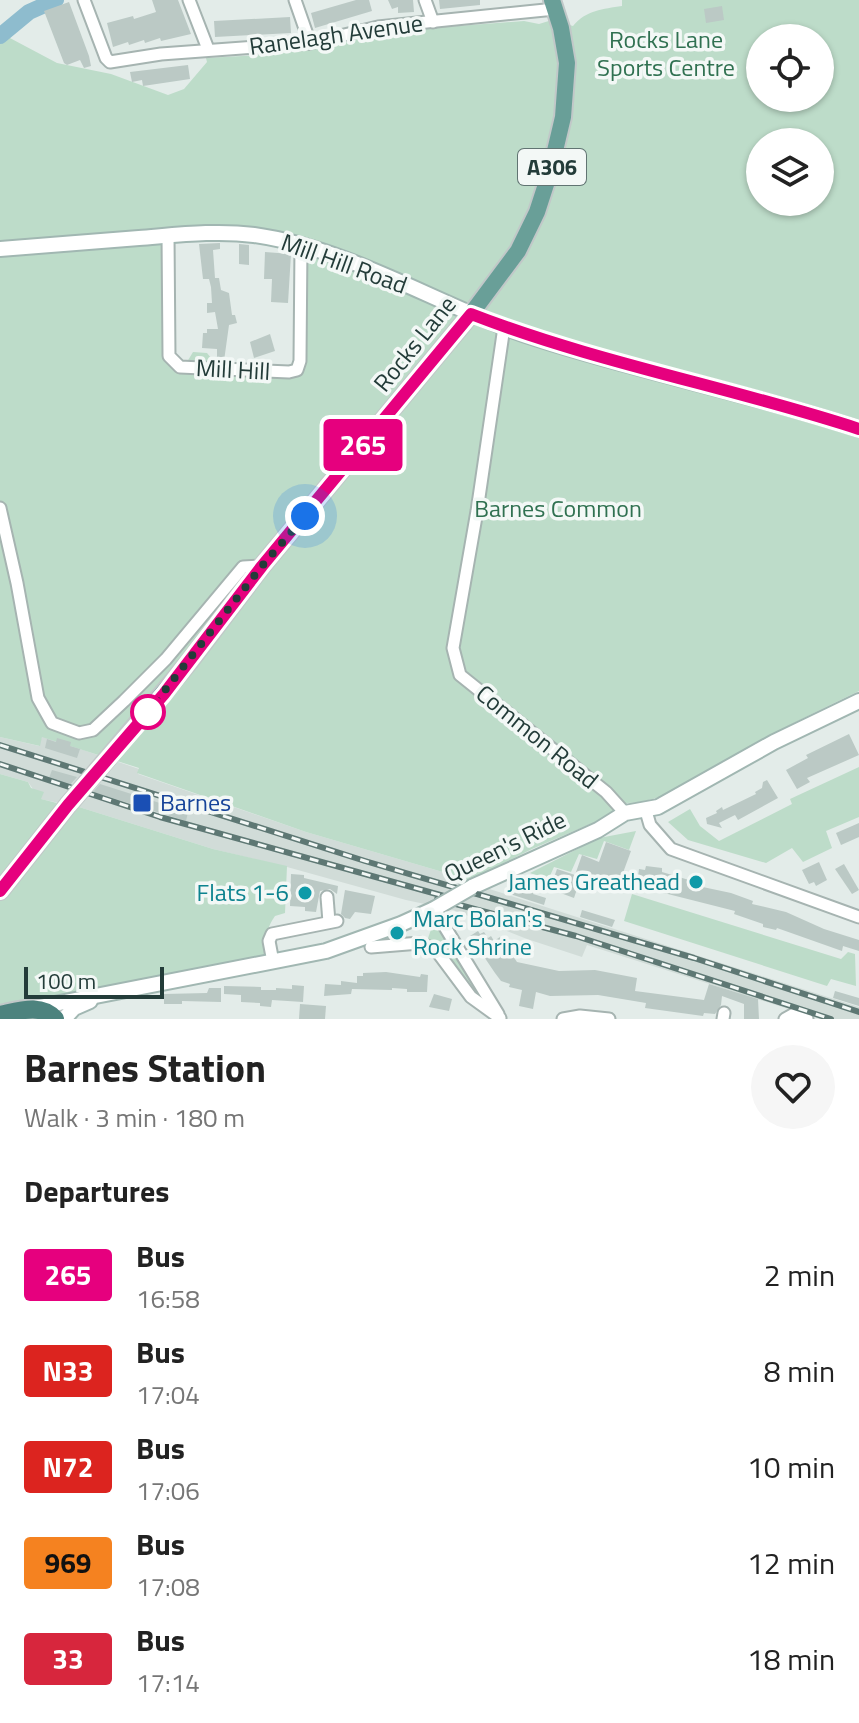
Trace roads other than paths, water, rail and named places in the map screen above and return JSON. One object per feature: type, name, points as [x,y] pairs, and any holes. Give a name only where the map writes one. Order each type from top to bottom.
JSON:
[{"type":"highway","name":"Queen's Ride","points":[[0,1015],[34,1008]]},
{"type":"highway","points":[[34,1008],[50,1013],[55,1019]]},
{"type":"main road","name":"Rocks Lane","points":[[0,891],[59,815],[181,672],[262,566],[471,314],[518,251],[537,212],[563,117],[567,63],[554,5]]},
{"type":"main road","name":"Mill Hill Road","points":[[0,249],[168,235],[233,233],[270,237],[338,257],[504,327],[859,429]]},
{"type":"main road","name":"Queen's Ride","points":[[64,1019],[74,1008],[105,996],[273,962],[356,941],[434,909],[502,871],[598,830],[625,813],[658,807],[774,742],[859,701]]},
{"type":"main road","name":"Queen's Ride","points":[[34,1008],[87,996],[105,996]]},
{"type":"street","name":"Ranelagh Avenue","points":[[84,0],[110,62],[208,49],[310,43],[378,27],[554,5]]},
{"type":"street","points":[[189,0],[208,49]]},
{"type":"street","points":[[295,0],[310,43]]},
{"type":"street","points":[[425,0],[433,22]]},
{"type":"street","name":"Mill Hill","points":[[168,235],[169,356],[180,367],[266,372],[297,370],[300,361],[301,245]]},
{"type":"street","name":"Common Road","points":[[504,327],[453,648],[460,675],[606,792],[625,813]]},
{"type":"street","points":[[0,508],[38,698],[52,723],[79,733],[93,730],[124,701],[176,647],[243,567],[262,566]]},
{"type":"street","points":[[646,811],[650,825],[671,849],[859,917]]},
{"type":"street","points":[[273,962],[269,941],[272,934],[333,922],[327,897]]},
{"type":"street","points":[[434,909],[500,1018]]},
{"type":"street","points":[[371,947],[428,944],[436,950],[471,997],[500,1018]]},
{"type":"street","points":[[785,1019],[794,1014],[807,1019]]},
{"type":"street","points":[[563,1019],[580,1016],[609,1019]]},
{"type":"waterway","points":[[0,36],[29,12],[56,0]]},
{"type":"railway","points":[[0,745],[365,861],[694,958],[859,1012]]},
{"type":"railway","points":[[0,764],[160,817],[451,898]]},
{"type":"railway","points":[[437,899],[576,936],[831,1019]]},
{"type":"place","name":"Barnes","points":[[142,803]]},
{"type":"place","name":"James Greathead","points":[[696,882]]},
{"type":"place","name":"Flats 1-6","points":[[305,893]]},
{"type":"place","name":"Marc Bolan's Rock Shrine","points":[[397,933]]},
{"type":"park label","name":"Rocks Lane Sports Centre","points":[[666,54]]},
{"type":"park label","name":"Barnes Common","points":[[558,509]]}]
